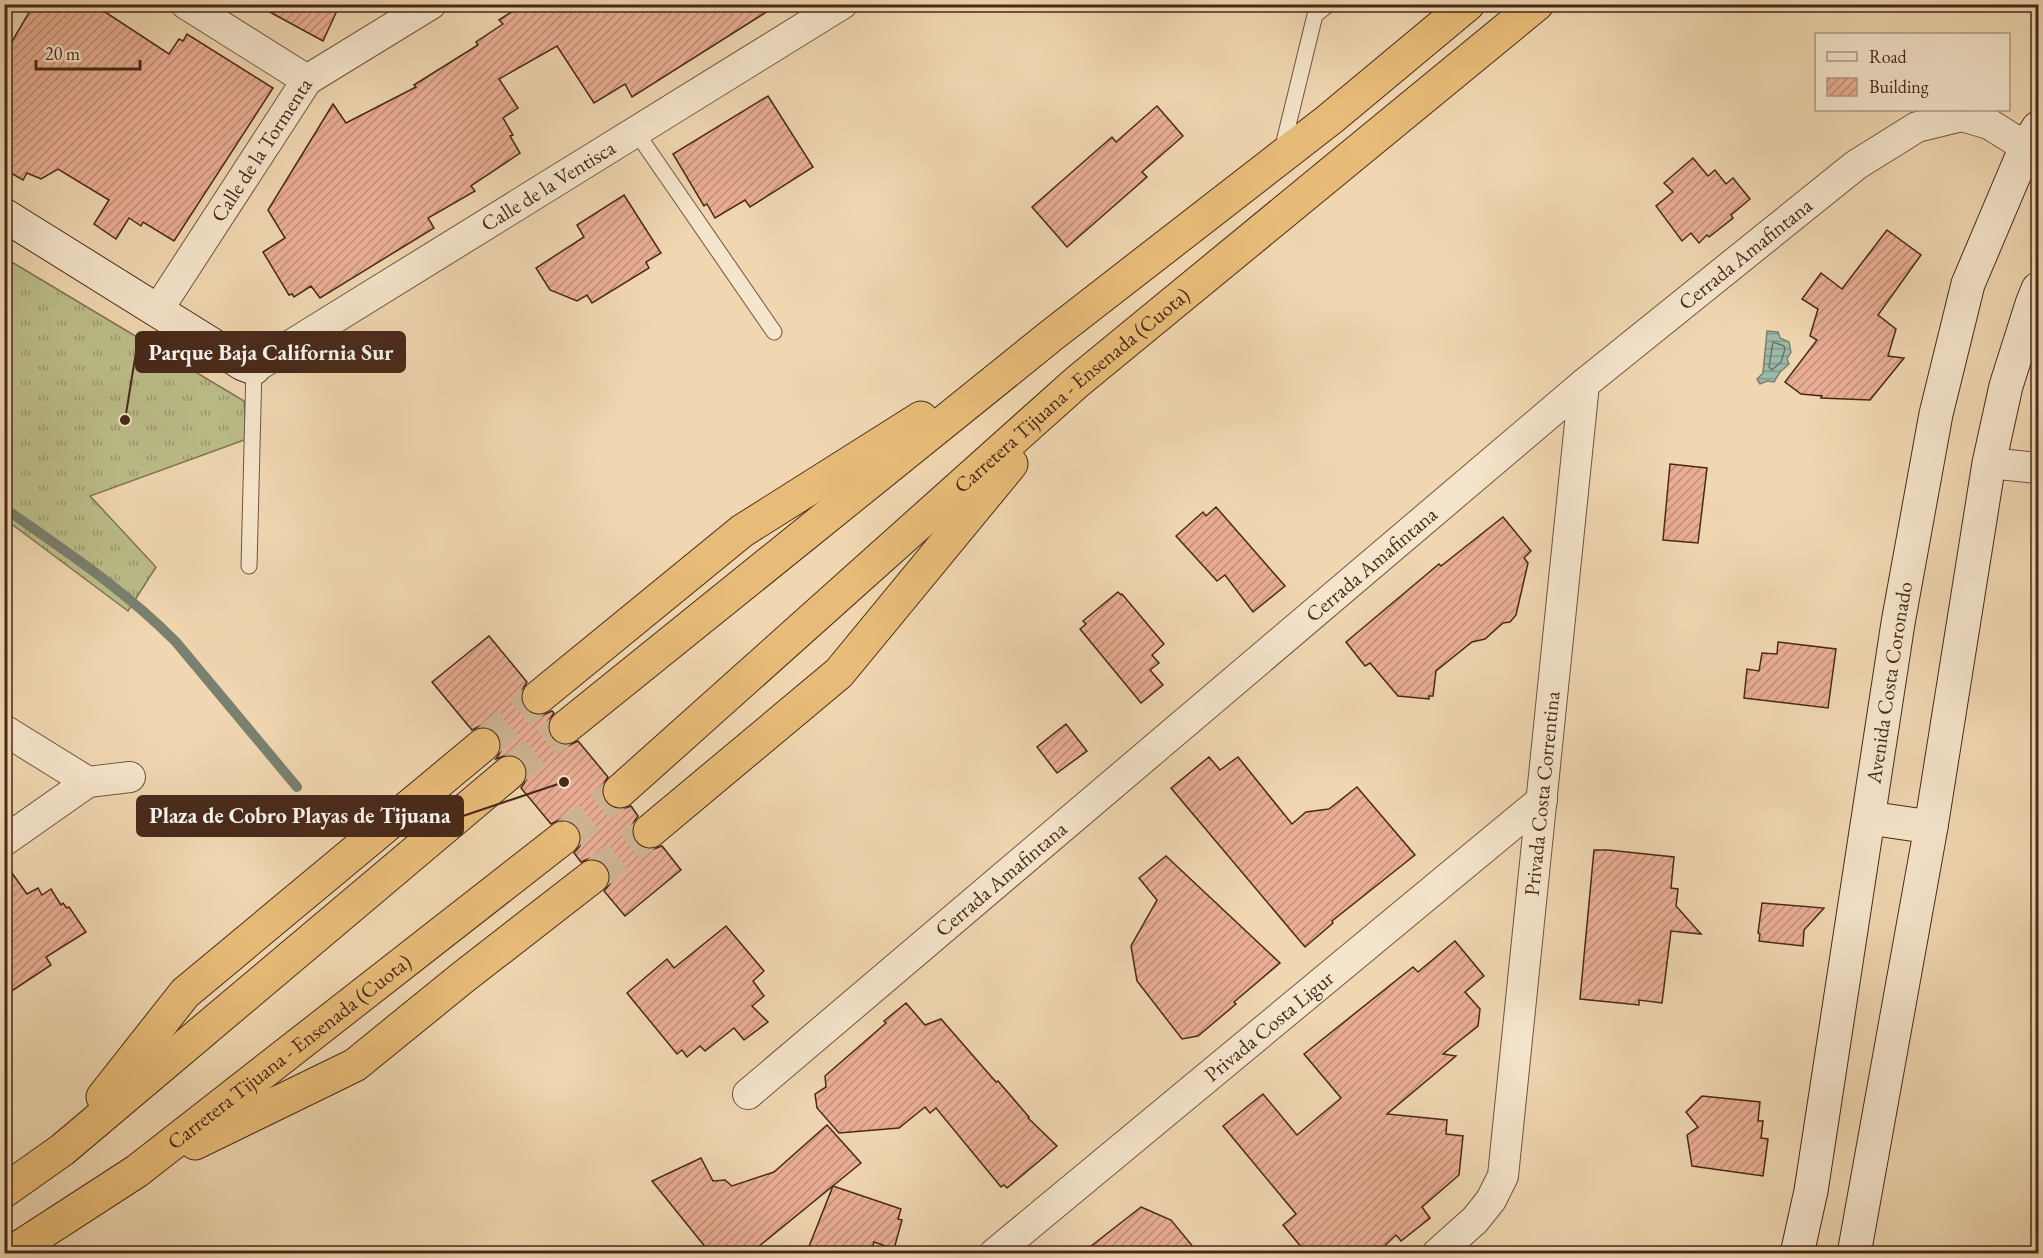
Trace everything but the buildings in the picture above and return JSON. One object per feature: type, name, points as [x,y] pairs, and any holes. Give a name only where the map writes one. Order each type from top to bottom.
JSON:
[{"type":"highway","points":[[566,728],[1052,335],[1280,158],[1468,4]]},
{"type":"highway","name":"Carretera Tijuana - Ensenada (Cuota)","points":[[620,791],[1077,382],[1537,4]]},
{"type":"highway","points":[[539,697],[742,531],[1052,335]]},
{"type":"highway","points":[[650,831],[839,673],[1077,382]]},
{"type":"highway","points":[[62,1150],[185,993],[483,745]]},
{"type":"highway","points":[[4,1191],[62,1150],[509,773]]},
{"type":"highway","name":"Carretera Tijuana - Ensenada (Cuota)","points":[[9,1254],[137,1171],[563,838]]},
{"type":"highway","points":[[137,1171],[355,1065],[592,877]]},
{"type":"street","points":[[186,4],[307,80]]},
{"type":"street","name":"Calle de la Tormenta","points":[[157,311],[307,80],[431,4]]},
{"type":"street","name":"Calle de la Ventisca","points":[[254,368],[842,4]]},
{"type":"street","name":"Cerrada Amafintana","points":[[748,1094],[1584,384],[1856,165],[1917,127],[1962,116],[2032,138]]},
{"type":"street","name":"Avenida Costa Coronado","points":[[1797,1254],[1813,1180],[1898,623],[1936,414],[1968,284],[2032,138]]},
{"type":"street","points":[[4,215],[243,364],[254,368]]},
{"type":"street","points":[[1854,1254],[1931,827],[1989,463],[2006,386],[2038,289]]},
{"type":"street","name":"Privada Costa Correntina","points":[[1437,1254],[1475,1220],[1491,1200],[1503,1176],[1584,384]]},
{"type":"street","points":[[1989,463],[2038,468]]},
{"type":"street","points":[[4,730],[88,782]]},
{"type":"street","points":[[4,841],[88,782],[130,777]]},
{"type":"street","name":"Privada Costa Ligur","points":[[994,1254],[1542,800]]},
{"type":"street","points":[[1869,818],[1931,827]]},
{"type":"lane","points":[[1280,158],[1315,15],[1329,4]]},
{"type":"lane","points":[[636,132],[774,332]]},
{"type":"lane","points":[[249,566],[254,368]]},
{"type":"green space","points":[[5,258],[244,401],[247,439],[90,496],[156,567],[128,611],[5,519]]},
{"type":"water","points":[[1767,331],[1778,332],[1780,338],[1789,342],[1791,352],[1787,359],[1789,364],[1774,382],[1767,381],[1760,384],[1757,379],[1763,373]]},
{"type":"waterway","points":[[4,508],[93,571],[136,605],[176,642],[297,787]]},
{"type":"tunnel","points":[[483,745],[539,697]]},
{"type":"tunnel","points":[[509,773],[566,727]]},
{"type":"tunnel","points":[[563,838],[620,791]]},
{"type":"tunnel","points":[[592,877],[650,831]]},
{"type":"place","name":"Parque Baja California Sur","points":[[125,420]]},
{"type":"place","name":"Plaza de Cobro Playas de Tijuana","points":[[564,782]]}]
